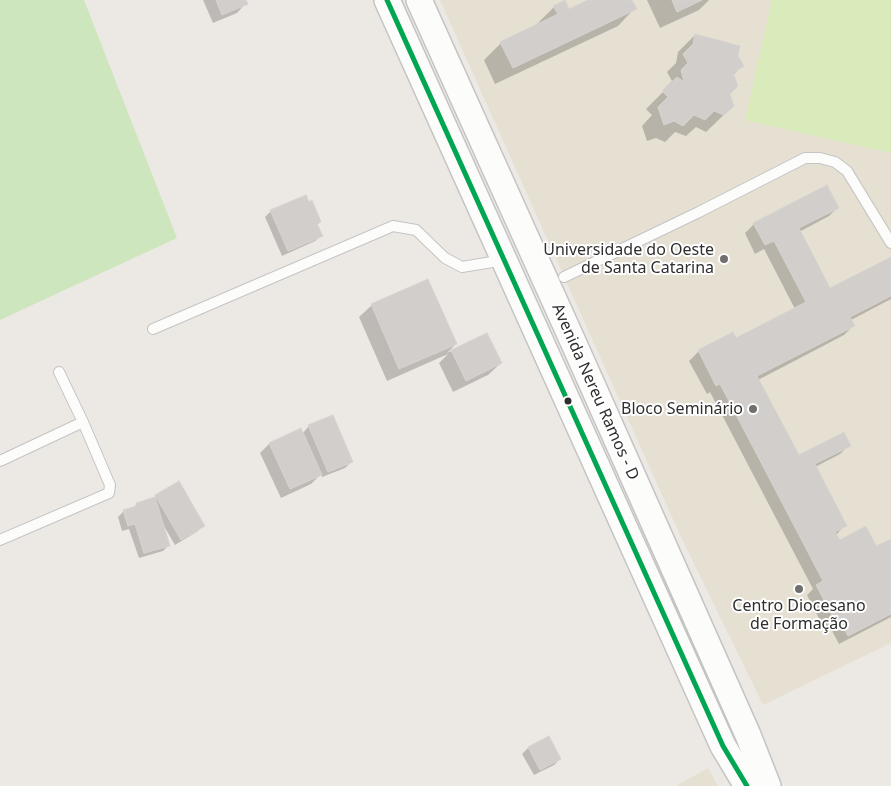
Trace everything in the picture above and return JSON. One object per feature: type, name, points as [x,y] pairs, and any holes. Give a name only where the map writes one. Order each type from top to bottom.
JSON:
[{"type":"street","name":"Avenida Nereu Ramos - D","points":[[387,0],[504,260],[540,288]]},
{"type":"street","name":"Avenida Nereu Ramos - D","points":[[419,0],[445,57],[540,288],[562,353],[723,746],[747,786]]},
{"type":"street","points":[[418,70],[445,57]]},
{"type":"street","name":"Avenida Nereu Ramos - D","points":[[562,353],[748,735],[768,786]]},
{"type":"lane","points":[[540,288],[699,212],[804,158],[820,158],[835,162],[847,171],[891,243]]},
{"type":"lane","points":[[153,328],[393,226],[416,230],[445,258],[462,267],[504,260]]},
{"type":"lane","points":[[0,540],[109,493],[110,485],[59,372]]},
{"type":"lane","points":[[0,461],[83,422]]},
{"type":"shaded area","name":"Universidade do Oeste de Santa Catarina","points":[[440,0],[891,0],[891,643],[763,705],[680,535]]},
{"type":"shaded area","points":[[708,768],[718,786],[676,786]]},
{"type":"green space","points":[[0,0],[84,0],[177,238],[0,320]]},
{"type":"green space","points":[[772,0],[891,0],[891,153],[745,120]]},
{"type":"building","points":[[216,0],[246,0],[248,4],[222,15]]},
{"type":"building","points":[[565,0],[569,9],[588,0],[632,0],[637,9],[513,68],[500,42],[558,14],[553,6]]},
{"type":"building","points":[[672,0],[702,0],[677,12]]},
{"type":"building","points":[[695,34],[740,46],[738,56],[744,66],[733,73],[738,86],[730,94],[734,106],[724,115],[714,111],[705,120],[694,115],[683,126],[674,121],[664,125],[658,107],[668,97],[662,91],[677,77],[684,82],[681,70],[688,63],[683,54],[693,44]]},
{"type":"building","name":"Bloco Seminário","points":[[827,185],[839,208],[799,228],[830,288],[891,257],[891,296],[850,317],[855,326],[757,376],[799,455],[844,432],[851,446],[815,464],[847,526],[835,532],[840,540],[866,526],[876,546],[891,539],[891,614],[848,636],[839,619],[835,621],[816,585],[823,581],[720,384],[716,386],[698,350],[733,332],[736,338],[806,302],[774,241],[765,245],[753,223]]},
{"type":"building","points":[[306,195],[309,202],[312,200],[321,222],[317,224],[323,236],[288,251],[270,210]]},
{"type":"building","points":[[428,279],[457,344],[399,369],[371,304]]},
{"type":"building","points":[[487,333],[502,363],[466,381],[451,350]]},
{"type":"building","points":[[333,415],[353,462],[328,472],[308,425]]},
{"type":"building","points":[[301,428],[322,475],[290,489],[269,443]]},
{"type":"building","points":[[179,481],[205,526],[181,540],[155,495]]},
{"type":"building","points":[[155,497],[170,546],[144,553],[135,524],[128,526],[123,510],[137,506],[136,503]]},
{"type":"building","points":[[549,736],[561,759],[540,770],[528,747]]},
{"type":"transit line","points":[[387,0],[723,746],[747,786]]},
{"type":"place","name":"Universidade do Oeste de Santa Catarina","points":[[724,259]]},
{"type":"place","name":"Bloco Seminário","points":[[753,409]]},
{"type":"place","name":"Centro Diocesano de Formação","points":[[799,589]]}]
